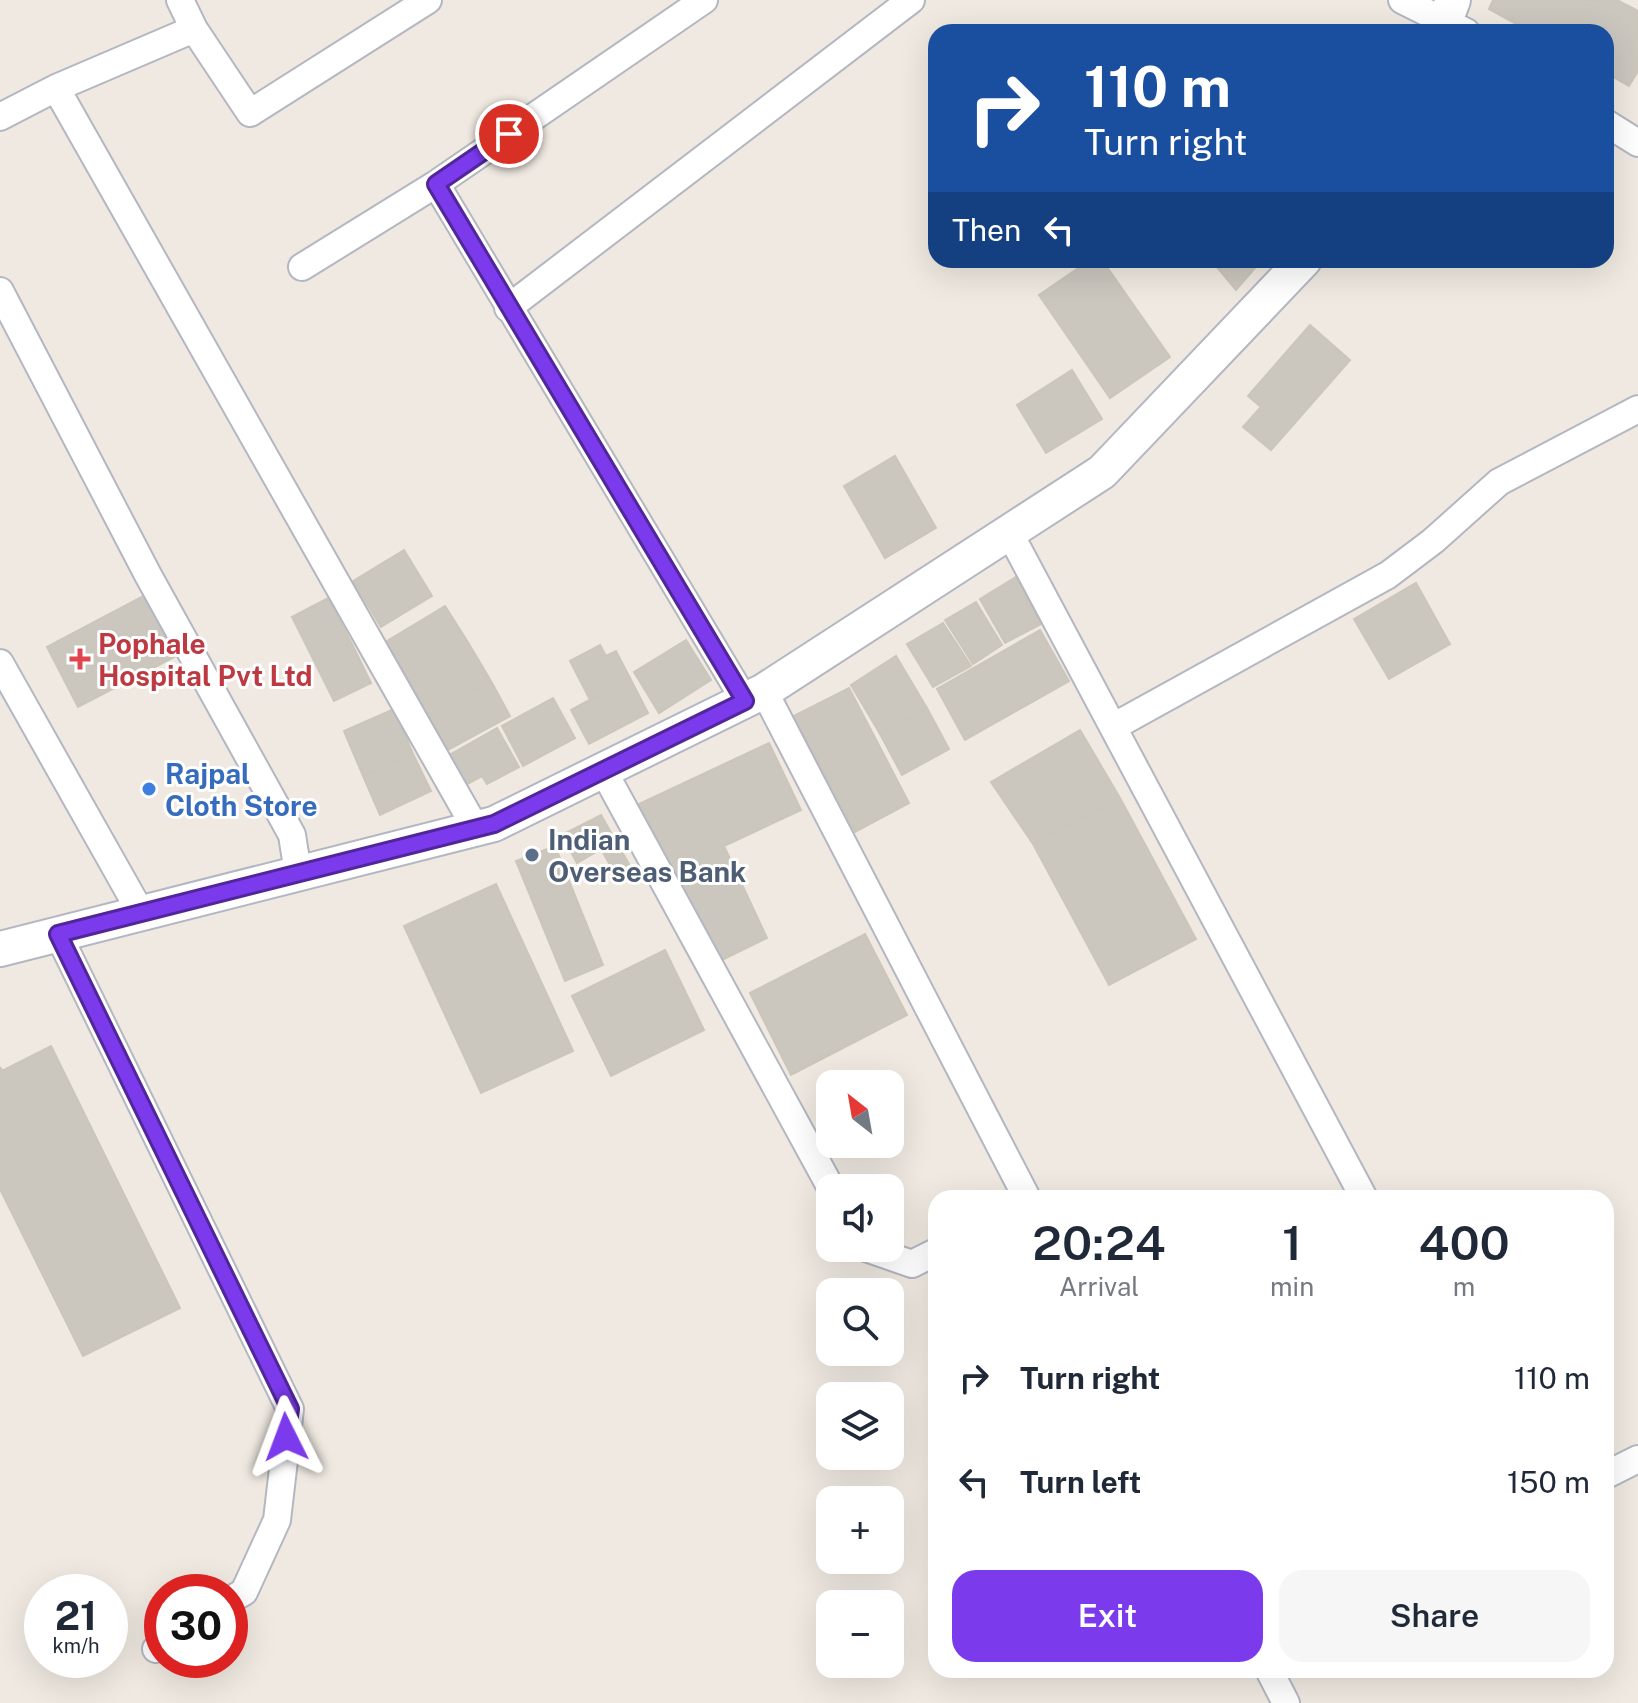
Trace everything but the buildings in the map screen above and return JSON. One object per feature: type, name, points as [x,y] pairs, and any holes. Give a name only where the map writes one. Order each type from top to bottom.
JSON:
[{"type":"street","points":[[180,0],[194,29],[250,113],[428,0]]},
{"type":"street","points":[[302,267],[436,184],[704,0]]},
{"type":"street","points":[[508,308],[911,0]]},
{"type":"street","points":[[1402,0],[1409,6],[1452,21]]},
{"type":"street","points":[[0,117],[56,88],[194,29]]},
{"type":"street","points":[[56,88],[476,829]]},
{"type":"street","points":[[1614,128],[1638,143]]},
{"type":"street","points":[[436,184],[508,308],[754,696],[1023,1190]]},
{"type":"street","points":[[0,949],[494,824],[754,696],[1102,472],[1296,268]]},
{"type":"street","points":[[0,291],[148,575],[292,835],[298,873]]},
{"type":"street","points":[[1113,727],[1388,575],[1433,541],[1499,482],[1638,409]]},
{"type":"street","points":[[1009,532],[1360,1190]]},
{"type":"street","points":[[0,663],[141,913]]},
{"type":"street","points":[[603,770],[823,1174]]},
{"type":"street","points":[[58,934],[290,1409],[277,1520],[248,1583]]},
{"type":"street","points":[[904,1261],[912,1264],[928,1256]]},
{"type":"street","points":[[1614,1471],[1638,1459]]},
{"type":"street","points":[[1273,1678],[1286,1703]]},
{"type":"place","name":"Pophale Hospital Pvt Ltd","points":[[80,659]]},
{"type":"place","name":"Rajpal Cloth Store","points":[[149,789]]},
{"type":"place","name":"Indian Overseas Bank","points":[[532,855]]},
{"type":"route","points":[[286,1437],[290,1409],[58,934],[494,824],[745,701],[436,184],[509,134]]}]
